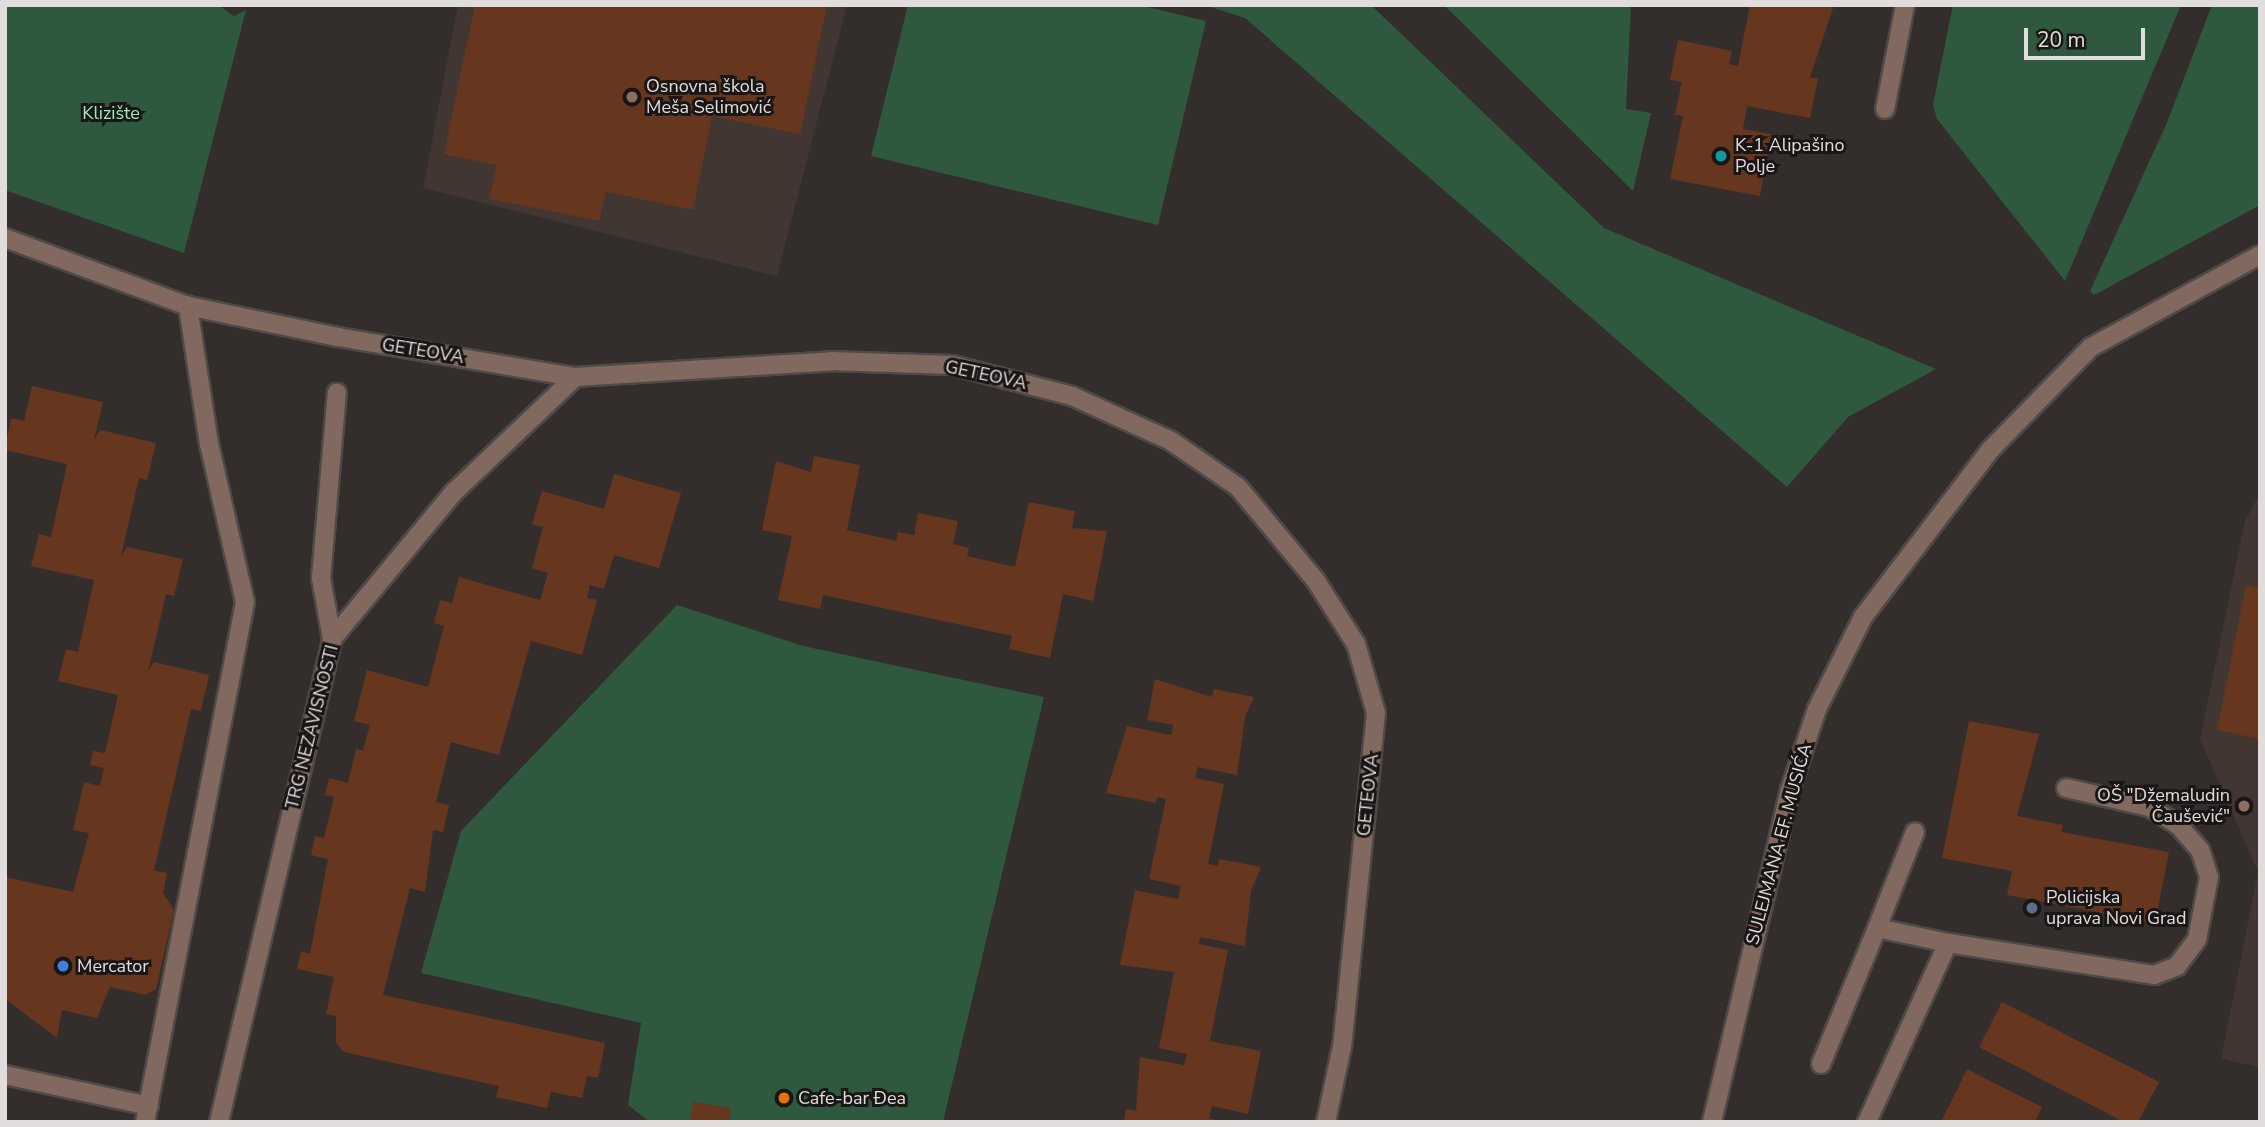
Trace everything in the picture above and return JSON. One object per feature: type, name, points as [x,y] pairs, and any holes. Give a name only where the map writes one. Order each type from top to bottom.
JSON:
[{"type":"street","points":[[1885,108],[1905,5]]},
{"type":"street","name":"GETEOVA","points":[[5,238],[188,306],[575,377],[833,361],[952,365],[1072,396],[1171,442],[1238,487],[1316,581],[1356,644],[1376,712],[1342,1046],[1326,1122]]},
{"type":"street","name":"SULEJMANA EF. MUSIĆA","points":[[1712,1122],[1790,790],[1817,709],[1863,617],[1990,450],[2091,347],[2260,255]]},
{"type":"street","points":[[5,1075],[147,1114],[245,602],[209,444],[188,306]]},
{"type":"street","name":"TRG NEZAVISNOSTI","points":[[219,1122],[332,639],[454,492],[575,377]]},
{"type":"street","points":[[332,639],[321,578],[337,393]]},
{"type":"street","points":[[1877,928],[1948,943],[2154,975],[2178,966],[2197,939],[2202,914],[2209,877],[2200,850],[2178,825],[2149,807],[2066,788]]},
{"type":"street","points":[[1821,1063],[1915,832]]},
{"type":"street","points":[[1867,1122],[1948,943]]},
{"type":"shaded area","name":"Osnovna škola Meša Selimović","points":[[458,5],[847,5],[777,276],[423,188]]},
{"type":"shaded area","name":"OŠ \"Džemaludin Čaušević\"","points":[[2260,493],[2260,1067],[2221,1059],[2258,872],[2200,739],[2245,521]]},
{"type":"green space","name":"Klizište","points":[[5,5],[218,5],[234,16],[246,10],[184,253],[5,190]]},
{"type":"green space","points":[[908,5],[1139,5],[1206,21],[1158,225],[871,156]]},
{"type":"green space","points":[[1204,5],[1371,5],[1604,228],[1936,369],[1848,417],[1787,487],[1245,18]]},
{"type":"green space","points":[[1444,5],[1631,5],[1626,109],[1651,113],[1633,191]]},
{"type":"green space","points":[[1953,5],[2181,5],[2065,281],[1937,119],[1933,105]]},
{"type":"green space","points":[[2212,5],[2260,5],[2260,205],[2094,295],[2090,291],[2166,125]]},
{"type":"green space","points":[[677,605],[803,646],[1044,697],[943,1122],[729,1122],[731,1108],[694,1103],[690,1122],[650,1122],[628,1105],[641,1023],[421,973],[461,831]]},
{"type":"building","name":"Osnovna škola Meša Selimović","points":[[475,5],[827,5],[800,134],[712,116],[693,210],[606,192],[599,221],[489,199],[497,165],[444,154]]},
{"type":"building","points":[[1750,5],[1834,5],[1810,77],[1818,79],[1810,118],[1747,106],[1743,129],[1771,134],[1760,196],[1670,179],[1683,116],[1675,115],[1682,82],[1670,80],[1678,40],[1732,51],[1729,64],[1738,66]]},
{"type":"building","points":[[32,386],[103,402],[94,440],[100,430],[156,443],[147,480],[139,478],[121,556],[127,547],[183,559],[174,596],[166,594],[148,672],[154,662],[209,675],[201,711],[191,709],[154,870],[167,873],[163,893],[174,910],[156,989],[146,995],[110,987],[97,1018],[62,1010],[57,1038],[5,999],[5,877],[73,892],[89,833],[73,830],[84,782],[100,786],[104,768],[90,765],[93,751],[105,753],[118,695],[58,681],[66,649],[78,652],[94,580],[31,566],[39,534],[51,537],[67,464],[5,450],[11,418],[24,421]]},
{"type":"building","points":[[814,456],[860,465],[847,530],[896,541],[898,532],[914,535],[918,513],[958,521],[953,544],[969,548],[967,556],[1015,567],[1029,502],[1075,511],[1072,528],[1107,531],[1093,601],[1063,594],[1050,658],[1009,649],[1012,636],[823,595],[820,609],[778,600],[792,536],[762,530],[776,461],[811,472]]},
{"type":"building","points":[[614,474],[681,493],[659,568],[614,555],[604,589],[590,585],[587,598],[597,600],[582,655],[531,641],[499,755],[451,742],[436,802],[449,805],[443,832],[433,830],[425,892],[410,888],[383,995],[605,1043],[598,1078],[587,1076],[582,1098],[551,1092],[547,1108],[496,1097],[499,1086],[344,1052],[336,1043],[336,1016],[326,1014],[334,977],[297,969],[301,951],[310,954],[328,859],[311,855],[315,836],[324,838],[334,797],[325,795],[329,778],[348,783],[356,749],[370,752],[363,750],[370,725],[354,721],[367,670],[428,687],[444,626],[434,623],[440,600],[452,603],[459,577],[540,600],[548,573],[532,568],[543,527],[532,524],[542,491],[604,509]]},
{"type":"building","points":[[2246,585],[2260,588],[2260,739],[2217,730]]},
{"type":"building","points":[[1155,679],[1212,697],[1214,689],[1254,697],[1245,717],[1237,775],[1198,767],[1195,778],[1224,784],[1208,864],[1218,866],[1219,859],[1261,867],[1251,891],[1245,946],[1200,937],[1199,944],[1228,950],[1210,1041],[1261,1051],[1248,1114],[1212,1106],[1209,1118],[1223,1122],[1124,1122],[1126,1109],[1136,1111],[1140,1057],[1184,1065],[1187,1054],[1159,1048],[1174,972],[1120,965],[1135,890],[1178,899],[1181,886],[1149,879],[1166,799],[1157,797],[1156,803],[1106,793],[1127,726],[1171,735],[1173,725],[1147,720]]},
{"type":"building","points":[[1969,721],[2039,734],[2017,816],[2063,825],[2061,832],[2169,852],[2155,923],[2007,895],[2012,871],[1942,858]]},
{"type":"building","points":[[2002,1002],[2159,1082],[2138,1122],[2124,1122],[1979,1047]]},
{"type":"building","points":[[1967,1069],[2042,1107],[2035,1122],[1941,1122]]},
{"type":"building","points":[[693,1102],[731,1108],[729,1122],[690,1122]]},
{"type":"place","name":"Osnovna škola Meša Selimović","points":[[632,97]]},
{"type":"place","name":"K-1 Alipašino Polje","points":[[1721,156]]},
{"type":"place","name":"OŠ \"Džemaludin Čaušević\"","points":[[2244,806]]},
{"type":"place","name":"Policijska uprava Novi Grad","points":[[2032,908]]},
{"type":"place","name":"Mercator","points":[[63,966]]},
{"type":"place","name":"Cafe-bar Đea","points":[[784,1098]]}]
